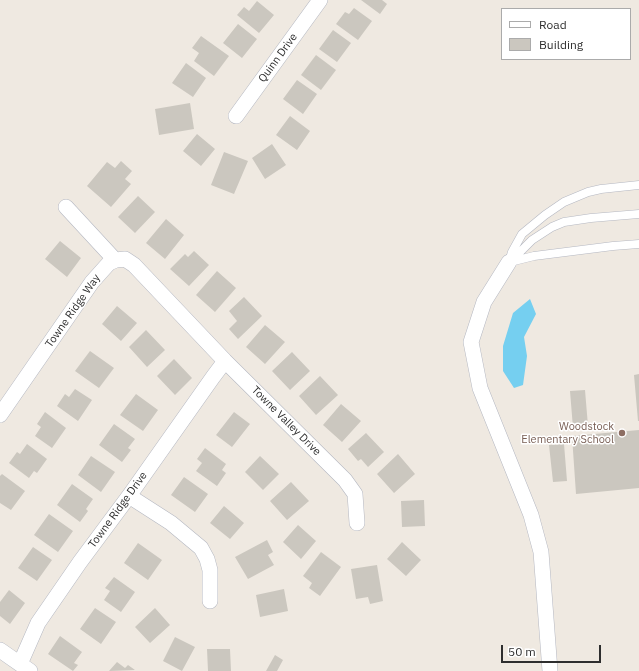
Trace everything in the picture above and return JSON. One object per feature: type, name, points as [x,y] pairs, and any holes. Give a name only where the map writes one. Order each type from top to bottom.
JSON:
[{"type":"street","name":"Quinn Drive","points":[[236,116],[320,0]]},
{"type":"street","points":[[66,207],[115,260]]},
{"type":"street","name":"Towne Valley Drive","points":[[115,260],[125,259],[134,265],[225,361],[345,480],[354,494],[356,523]]},
{"type":"street","name":"Towne Ridge Way","points":[[0,415],[92,282],[109,263],[115,260]]},
{"type":"street","points":[[509,262],[484,302],[471,342],[480,388],[531,515],[541,552],[550,671]]},
{"type":"street","name":"Towne Ridge Drive","points":[[25,668],[38,623],[212,377],[225,361]]},
{"type":"street","points":[[129,496],[171,523],[201,548],[207,559],[210,570],[210,601]]},
{"type":"street","points":[[0,650],[25,668]]},
{"type":"lane","points":[[509,262],[512,252],[522,234],[564,202],[588,192],[639,185]]},
{"type":"lane","points":[[509,262],[532,240],[552,227],[564,222],[639,214]]},
{"type":"lane","points":[[509,262],[534,256],[639,244]]},
{"type":"water","points":[[530,299],[536,314],[524,337],[527,356],[523,385],[514,388],[503,371],[503,346],[513,313]]},
{"type":"building","points":[[361,0],[382,0],[387,4],[380,14]]},
{"type":"building","points":[[257,1],[274,15],[259,33],[237,15],[244,7],[249,11]]},
{"type":"building","points":[[354,8],[372,21],[358,40],[336,24],[345,12],[349,14]]},
{"type":"building","points":[[238,24],[257,39],[242,58],[223,43]]},
{"type":"building","points":[[333,30],[351,43],[337,62],[319,49]]},
{"type":"building","points":[[201,36],[229,56],[214,76],[194,61],[199,53],[192,48]]},
{"type":"building","points":[[316,55],[336,70],[321,90],[301,75]]},
{"type":"building","points":[[186,63],[206,78],[193,97],[172,83]]},
{"type":"building","points":[[297,80],[317,94],[303,114],[283,99]]},
{"type":"building","points":[[190,103],[194,129],[159,135],[155,109]]},
{"type":"building","points":[[290,116],[310,131],[297,150],[276,135]]},
{"type":"building","points":[[197,134],[215,149],[201,166],[183,151]]},
{"type":"building","points":[[272,144],[286,165],[265,179],[252,158]]},
{"type":"building","points":[[224,152],[248,161],[234,194],[211,185]]},
{"type":"building","points":[[121,161],[132,171],[125,179],[131,184],[111,207],[87,186],[107,162],[115,168]]},
{"type":"building","points":[[138,196],[155,212],[135,233],[118,217]]},
{"type":"building","points":[[166,219],[184,235],[165,259],[146,243]]},
{"type":"building","points":[[60,241],[81,258],[67,277],[45,259]]},
{"type":"building","points":[[194,251],[209,265],[189,286],[170,269],[185,254],[188,257]]},
{"type":"building","points":[[217,271],[236,288],[215,312],[196,295]]},
{"type":"building","points":[[244,297],[262,316],[238,339],[229,329],[237,321],[229,311]]},
{"type":"building","points":[[117,306],[137,323],[121,341],[102,324]]},
{"type":"building","points":[[265,325],[285,342],[265,364],[246,347]]},
{"type":"building","points":[[146,330],[165,350],[147,367],[129,347]]},
{"type":"building","points":[[90,351],[114,368],[99,388],[75,371]]},
{"type":"building","points":[[292,352],[310,371],[290,390],[272,371]]},
{"type":"building","points":[[174,359],[192,378],[175,395],[157,376]]},
{"type":"building","points":[[639,374],[639,421],[638,421],[634,375]]},
{"type":"building","points":[[320,376],[338,395],[316,415],[299,396]]},
{"type":"building","points":[[75,389],[92,400],[78,421],[57,406],[65,394],[69,397]]},
{"type":"building","points":[[585,390],[588,426],[573,428],[570,391]]},
{"type":"building","points":[[136,394],[158,410],[143,431],[120,415]]},
{"type":"building","points":[[341,404],[361,421],[342,442],[323,425]]},
{"type":"building","points":[[45,412],[66,428],[52,448],[35,436],[41,427],[37,424]]},
{"type":"building","points":[[234,412],[250,424],[232,447],[216,435]]},
{"type":"building","points":[[114,424],[135,439],[128,448],[131,450],[122,462],[99,445]]},
{"type":"building","name":"Woodstock Elementary School","points":[[639,430],[639,488],[576,494],[572,436]]},
{"type":"building","points":[[366,433],[384,452],[368,467],[361,459],[358,461],[348,449]]},
{"type":"building","points":[[27,444],[47,459],[37,473],[34,471],[29,478],[9,463],[17,452],[20,454]]},
{"type":"building","points":[[564,444],[567,481],[553,482],[549,445]]},
{"type":"building","points":[[205,448],[226,464],[222,470],[226,473],[217,486],[196,471],[202,463],[197,459]]},
{"type":"building","points":[[398,454],[415,474],[394,493],[377,474]]},
{"type":"building","points":[[91,456],[115,472],[101,492],[78,475]]},
{"type":"building","points":[[260,456],[279,474],[263,490],[245,472]]},
{"type":"building","points":[[2,474],[25,491],[11,510],[0,503],[0,476]]},
{"type":"building","points":[[184,477],[208,494],[195,512],[171,495]]},
{"type":"building","points":[[291,482],[309,501],[287,520],[270,501]]},
{"type":"building","points":[[72,484],[93,499],[86,509],[88,511],[80,522],[57,505]]},
{"type":"building","points":[[424,500],[425,526],[402,527],[401,501]]},
{"type":"building","points":[[224,506],[244,523],[230,539],[210,523]]},
{"type":"building","points":[[49,514],[73,531],[58,552],[34,535]]},
{"type":"building","points":[[298,525],[316,541],[301,559],[283,542]]},
{"type":"building","points":[[267,540],[273,552],[268,555],[274,565],[248,579],[235,557]]},
{"type":"building","points":[[402,542],[421,560],[406,576],[387,559]]},
{"type":"building","points":[[138,543],[162,560],[148,580],[124,563]]},
{"type":"building","points":[[33,547],[52,560],[37,581],[18,568]]},
{"type":"building","points":[[321,552],[341,567],[320,596],[309,588],[312,583],[303,576]]},
{"type":"building","points":[[377,565],[383,601],[370,604],[368,597],[356,599],[351,569]]},
{"type":"building","points":[[114,577],[135,592],[121,612],[104,600],[110,591],[105,588]]},
{"type":"building","points":[[284,589],[288,611],[260,617],[256,595]]},
{"type":"building","points":[[9,590],[25,603],[10,624],[0,616],[0,602]]},
{"type":"building","points":[[95,608],[116,622],[101,644],[80,629]]},
{"type":"building","points":[[155,608],[170,625],[150,643],[135,627]]},
{"type":"building","points":[[60,636],[82,652],[74,663],[78,665],[73,671],[48,654]]},
{"type":"building","points":[[175,637],[195,647],[182,671],[163,661]]},
{"type":"building","points":[[207,649],[230,649],[231,671],[208,671]]},
{"type":"building","points":[[275,655],[283,660],[277,671],[266,671]]},
{"type":"building","points":[[117,662],[125,668],[128,665],[135,670],[109,671]]},
{"type":"place","name":"Woodstock Elementary School","points":[[622,433]]}]
